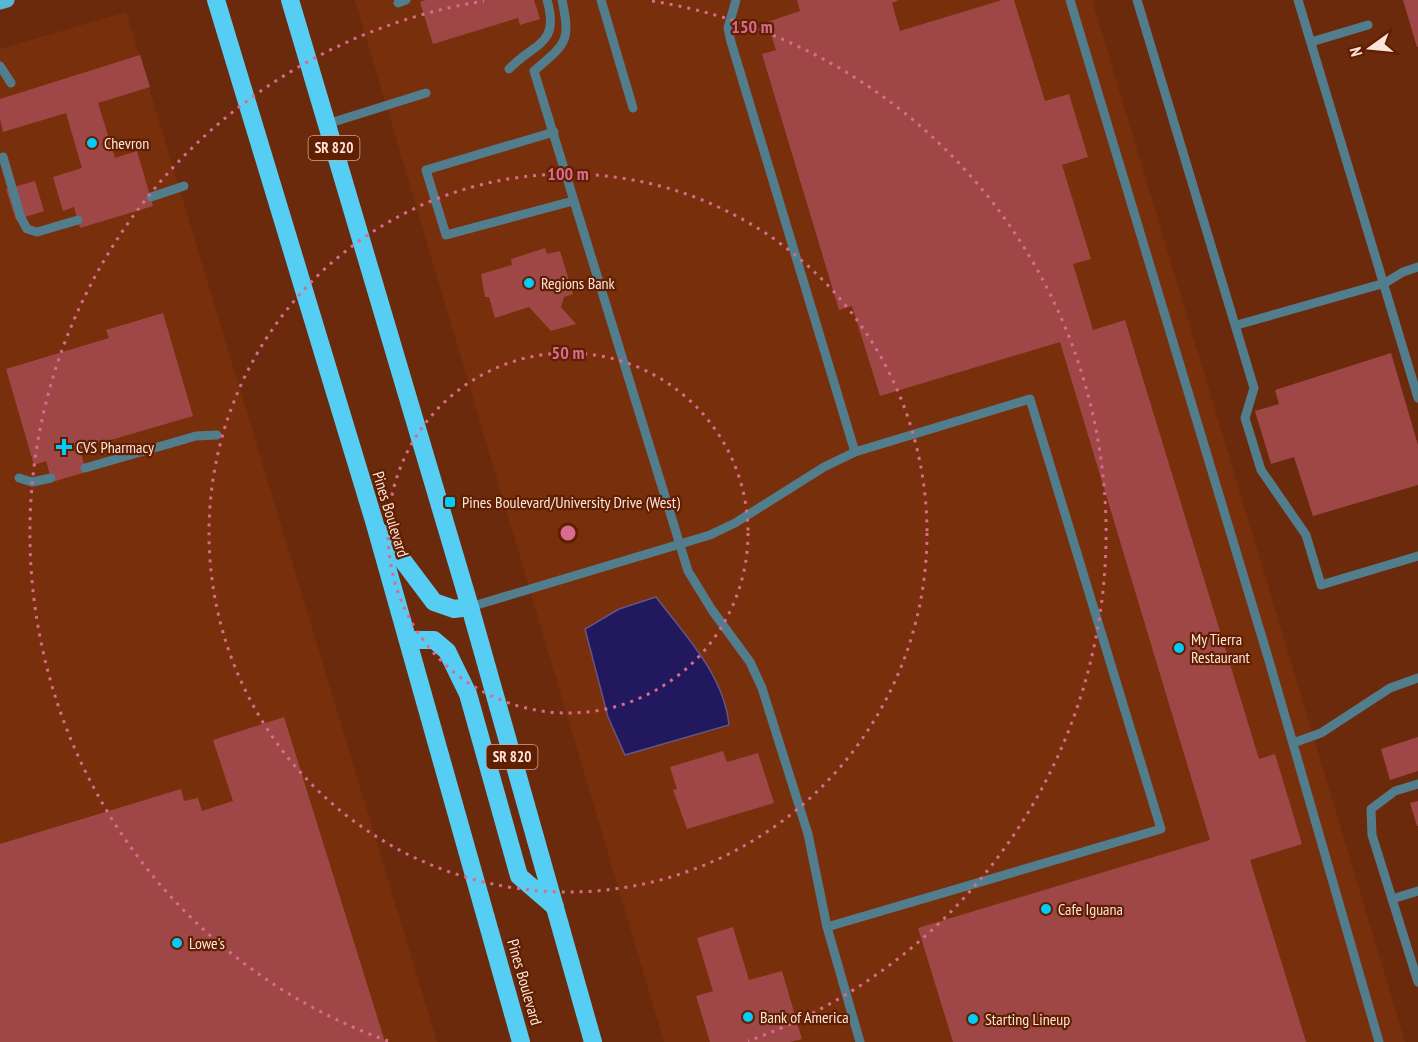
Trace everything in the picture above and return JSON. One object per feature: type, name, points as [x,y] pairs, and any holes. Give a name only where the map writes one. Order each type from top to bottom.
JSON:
[{"type":"highway","name":"Pines Boulevard","points":[[216,0],[374,521],[521,1042]]},
{"type":"highway","name":"SR 820","points":[[290,0],[470,606],[593,1042]]},
{"type":"highway","points":[[374,521],[416,582],[434,602],[454,609],[470,606]]},
{"type":"highway","points":[[408,640],[434,640],[447,651],[468,694],[519,876],[555,908]]},
{"type":"main road","points":[[0,2],[7,0]]},
{"type":"lane","points":[[509,69],[523,54],[537,48],[546,39],[552,25],[547,0]]},
{"type":"lane","points":[[562,0],[568,30],[562,47],[534,71],[688,571],[750,662],[762,688],[815,860],[827,927],[860,1042]]},
{"type":"lane","points":[[601,0],[633,108]]},
{"type":"lane","points":[[736,0],[729,28],[731,42],[855,452]]},
{"type":"lane","points":[[1070,0],[1293,742],[1379,1042]]},
{"type":"lane","points":[[1137,0],[1237,325],[1254,388],[1245,418],[1261,470],[1306,536],[1321,585],[1418,556]]},
{"type":"lane","points":[[1298,0],[1418,398]]},
{"type":"lane","points":[[1311,42],[1368,25]]},
{"type":"lane","points":[[0,66],[11,83]]},
{"type":"lane","points":[[327,124],[426,93]]},
{"type":"lane","points":[[554,132],[426,170],[446,235],[573,201]]},
{"type":"lane","points":[[3,157],[21,218],[27,229],[37,232],[78,220]]},
{"type":"lane","points":[[151,197],[184,186]]},
{"type":"lane","points":[[1237,325],[1385,283],[1403,272],[1418,267]]},
{"type":"lane","points":[[470,606],[680,546],[735,523],[824,467],[855,452],[1030,399],[1161,830],[827,927]]},
{"type":"lane","points":[[85,468],[196,436],[216,435]]},
{"type":"lane","points":[[19,478],[32,482],[51,478]]},
{"type":"lane","points":[[1293,742],[1321,733],[1390,688],[1418,678]]},
{"type":"lane","points":[[1418,784],[1395,791],[1371,809],[1372,835],[1415,962],[1418,982]]},
{"type":"lane","points":[[1392,899],[1418,891]]},
{"type":"shaded area","points":[[355,0],[1092,0],[1405,1042],[664,1042]]},
{"type":"shaded area","points":[[126,12],[437,1042],[0,1042],[0,49]]},
{"type":"shaded area","points":[[656,597],[702,656],[720,689],[729,725],[625,755],[608,717],[585,629],[619,609]]},
{"type":"building","points":[[426,0],[534,0],[540,19],[520,25],[518,18],[433,44],[420,2]]},
{"type":"building","points":[[797,0],[899,0],[892,3],[900,31],[1002,0],[1014,0],[1045,101],[1069,94],[1088,157],[1062,165],[1091,259],[1073,264],[1093,330],[1125,320],[1259,759],[1275,754],[1302,844],[1250,860],[1306,1042],[953,1042],[918,928],[1210,840],[1060,342],[880,396],[852,306],[839,310],[762,54],[776,50],[767,22],[800,11]]},
{"type":"building","points":[[1403,0],[1418,0],[1418,47],[1417,47]]},
{"type":"building","name":"Chevron","points":[[140,55],[150,87],[98,103],[115,158],[137,151],[153,206],[80,228],[74,207],[63,211],[53,177],[82,168],[66,113],[3,132],[0,119],[0,99]]},
{"type":"building","points":[[35,181],[44,211],[16,220],[6,189]]},
{"type":"building","points":[[545,248],[547,254],[560,251],[573,294],[564,297],[561,307],[576,324],[551,331],[529,307],[495,318],[489,297],[485,297],[481,274],[512,265],[511,259]]},
{"type":"building","name":"CVS Pharmacy","points":[[163,313],[193,416],[80,449],[86,472],[52,482],[46,461],[34,465],[6,369],[109,338],[106,330]]},
{"type":"building","points":[[1391,353],[1418,445],[1418,485],[1313,516],[1294,457],[1271,464],[1255,411],[1279,404],[1275,390]]},
{"type":"building","name":"Lowe's","points":[[284,717],[385,1042],[0,1042],[0,844],[181,789],[184,801],[198,798],[202,811],[233,801],[213,740]]},
{"type":"building","points":[[1418,737],[1418,771],[1390,780],[1381,749]]},
{"type":"building","points":[[723,751],[727,762],[758,753],[774,803],[687,829],[673,790],[677,789],[670,767]]},
{"type":"building","points":[[1418,801],[1418,826],[1417,826],[1410,803]]},
{"type":"building","points":[[733,927],[749,980],[782,971],[802,1039],[790,1042],[710,1042],[696,996],[713,991],[697,938]]},
{"type":"place","name":"Chevron","points":[[92,143]]},
{"type":"place","name":"Regions Bank","points":[[529,283]]},
{"type":"place","name":"CVS Pharmacy","points":[[64,447]]},
{"type":"place","name":"Pines Boulevard/University Drive (West)","points":[[450,502]]},
{"type":"place","name":"My Tierra Restaurant","points":[[1179,648]]},
{"type":"place","name":"Cafe Iguana","points":[[1046,909]]},
{"type":"place","name":"Lowe's","points":[[177,943]]},
{"type":"place","name":"Bank of America","points":[[748,1017]]},
{"type":"place","name":"Starting Lineup","points":[[973,1019]]}]
